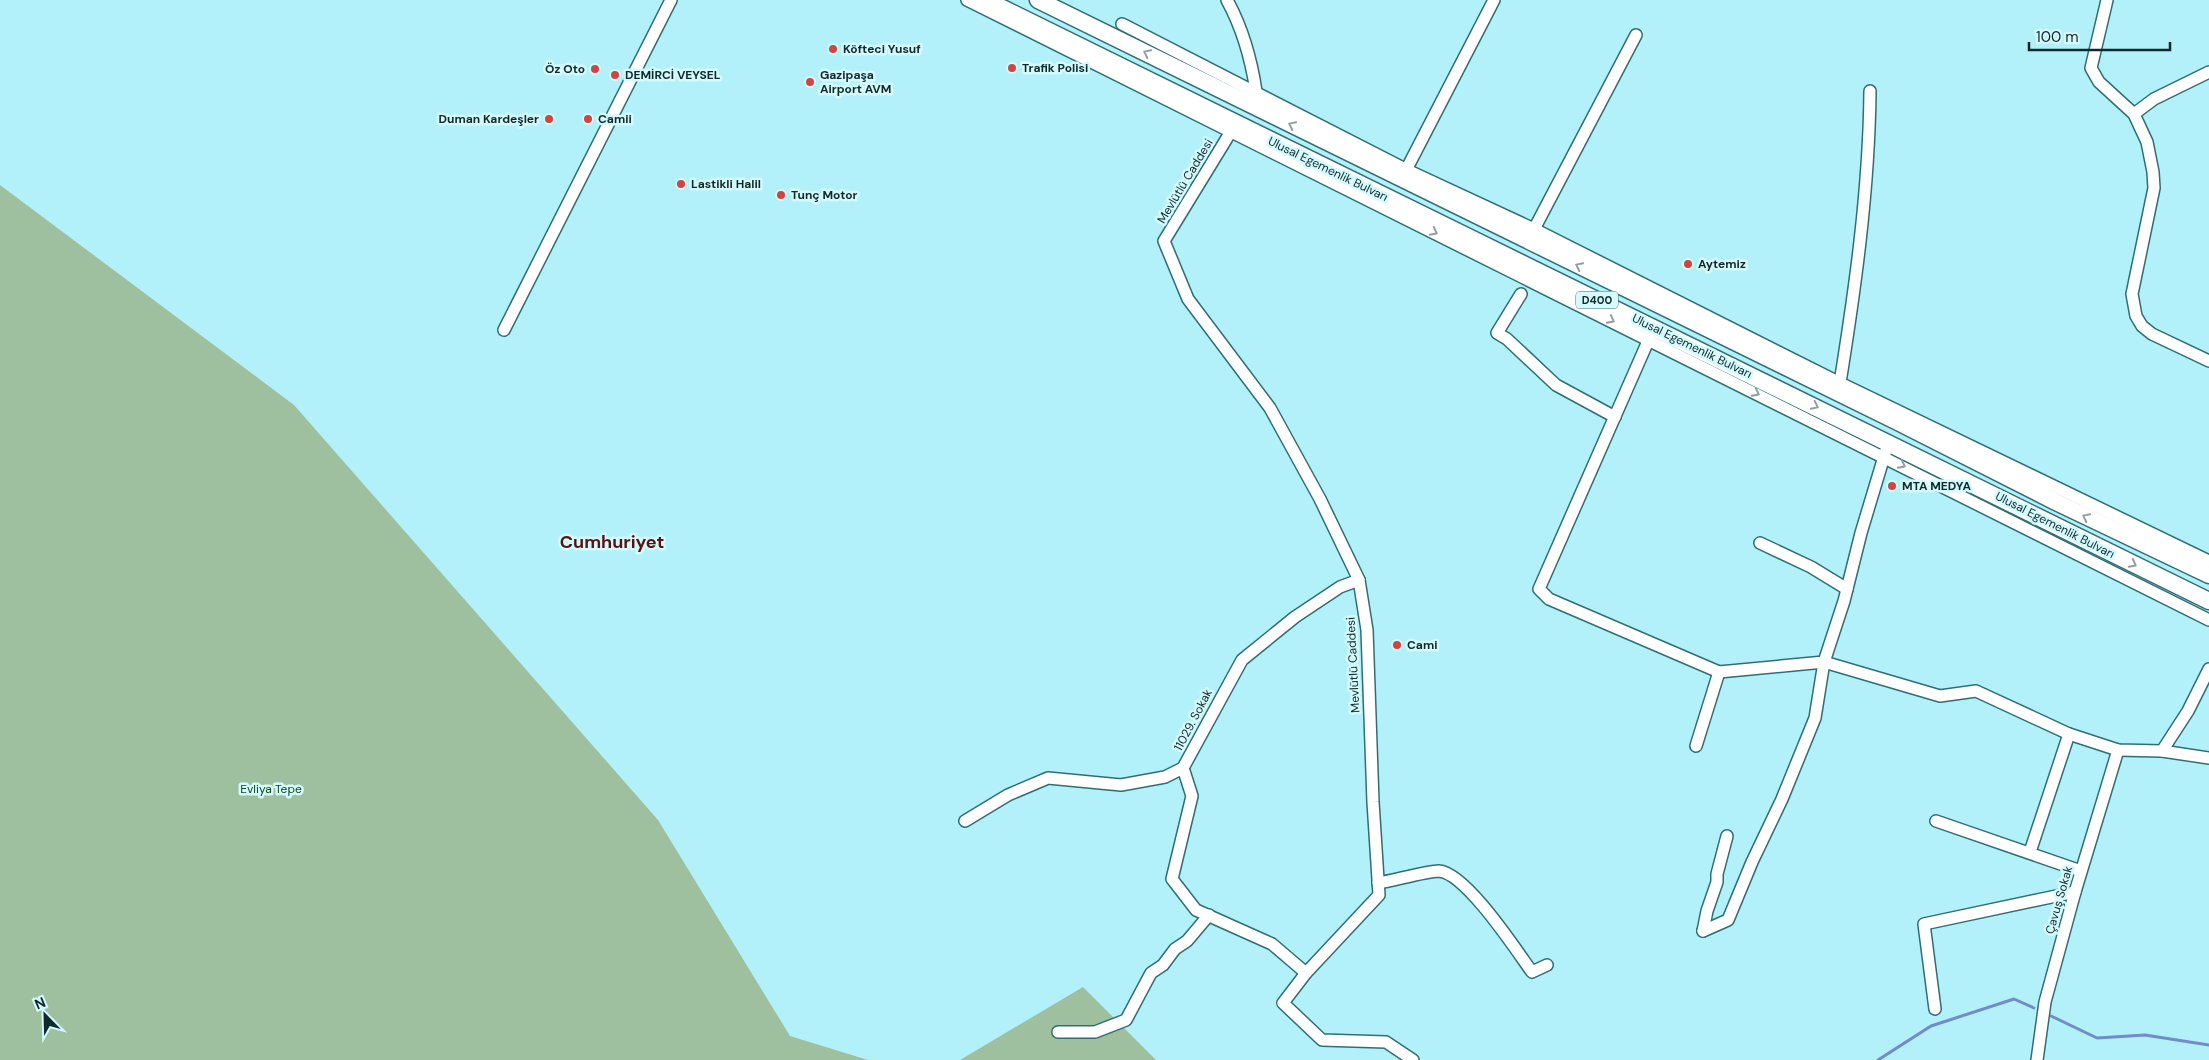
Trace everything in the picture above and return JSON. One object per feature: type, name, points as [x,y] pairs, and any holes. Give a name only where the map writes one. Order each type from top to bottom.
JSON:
[{"type":"highway","name":"Ulusal Egemenlik Bulvarı","points":[[986,0],[1234,127],[1887,449],[2209,601]]},
{"type":"highway","name":"Ulusal Egemenlik Bulvarı","points":[[1038,0],[1531,235],[1839,388],[1898,422],[2056,502],[2209,575]]},
{"type":"highway","points":[[1887,449],[1898,422]]},
{"type":"street","points":[[504,330],[670,0]]},
{"type":"street","points":[[967,0],[1234,127],[1649,339],[1887,449],[2209,620]]},
{"type":"street","points":[[1226,0],[1238,20],[1246,42],[1256,91]]},
{"type":"street","points":[[1122,24],[1256,91],[1405,174],[1494,0]]},
{"type":"street","points":[[2107,0],[2090,68],[2099,82],[2134,114],[2147,142],[2153,172],[2154,188],[2132,294],[2136,316],[2142,326],[2152,334],[2209,361]]},
{"type":"street","points":[[1531,235],[1636,35]]},
{"type":"street","points":[[2134,114],[2154,99],[2209,72]]},
{"type":"street","points":[[1870,91],[1869,149],[1855,293],[1839,388],[2209,561]]},
{"type":"street","name":"Mevlütlü Caddesi","points":[[1234,127],[1164,241],[1188,299],[1270,408],[1320,499],[1359,580],[1367,630],[1373,802],[1379,895],[1306,973],[1283,1003],[1322,1040],[1386,1042],[1413,1060]]},
{"type":"street","points":[[1520,294],[1497,333],[1507,339],[1556,385],[1615,417]]},
{"type":"street","points":[[1649,339],[1539,589],[1549,599],[1719,672],[1824,662],[1940,696],[1976,691],[2069,734],[2118,750],[2162,751],[2209,758]]},
{"type":"street","points":[[1726,836],[1717,874],[1717,882],[1707,911],[1703,931],[1728,920],[1752,862],[1782,800],[1815,718],[1824,662],[1887,449]]},
{"type":"street","points":[[1760,543],[1811,567],[1847,589]]},
{"type":"street","name":"11029. Sokak","points":[[965,821],[1008,796],[1048,778],[1121,785],[1165,777],[1183,768],[1242,660],[1295,617],[1340,587],[1359,580]]},
{"type":"street","points":[[2162,751],[2188,711],[2209,669]]},
{"type":"street","points":[[1696,746],[1719,672]]},
{"type":"street","points":[[2030,852],[2069,734]]},
{"type":"street","name":"Çavuş Sokak","points":[[2038,1060],[2045,1002],[2081,871],[2118,750]]},
{"type":"street","points":[[1183,768],[1192,796],[1172,879],[1196,910],[1272,944],[1306,973]]},
{"type":"street","points":[[1936,820],[2081,871]]},
{"type":"street","points":[[1378,883],[1440,871],[1458,881],[1482,904],[1532,972],[1547,965]]},
{"type":"street","points":[[1935,1009],[1924,924],[2075,892]]},
{"type":"street","points":[[1058,1032],[1095,1032],[1126,1020],[1151,973],[1163,964],[1175,949],[1188,941],[1209,915]]},
{"type":"green space","name":"Evliya Tepe","points":[[0,185],[294,405],[658,820],[790,1036],[868,1060],[0,1060]]},
{"type":"green space","points":[[1083,987],[1156,1060],[960,1060]]},
{"type":"waterway","points":[[1878,1060],[1931,1026],[2014,999],[2034,1008]]},
{"type":"waterway","points":[[2051,1016],[2097,1038],[2145,1035],[2209,1045]]},
{"type":"place","name":"Köfteci Yusuf","points":[[833,49]]},
{"type":"place","name":"Trafik Polisi","points":[[1012,68]]},
{"type":"place","name":"Öz Oto","points":[[595,69]]},
{"type":"place","name":"DEMİRCİ VEYSEL","points":[[615,75]]},
{"type":"place","name":"Gazipaşa Airport AVM","points":[[810,82]]},
{"type":"place","name":"Duman Kardeşler","points":[[549,119]]},
{"type":"place","name":"Camii","points":[[588,119]]},
{"type":"place","name":"Lastikli Halil","points":[[681,184]]},
{"type":"place","name":"Tunç Motor","points":[[781,195]]},
{"type":"place","name":"Aytemiz","points":[[1688,264]]},
{"type":"place","name":"MTA MEDYA","points":[[1892,486]]},
{"type":"place","name":"Cami","points":[[1397,645]]},
{"type":"district","name":"Cumhuriyet","points":[[612,542]]}]
